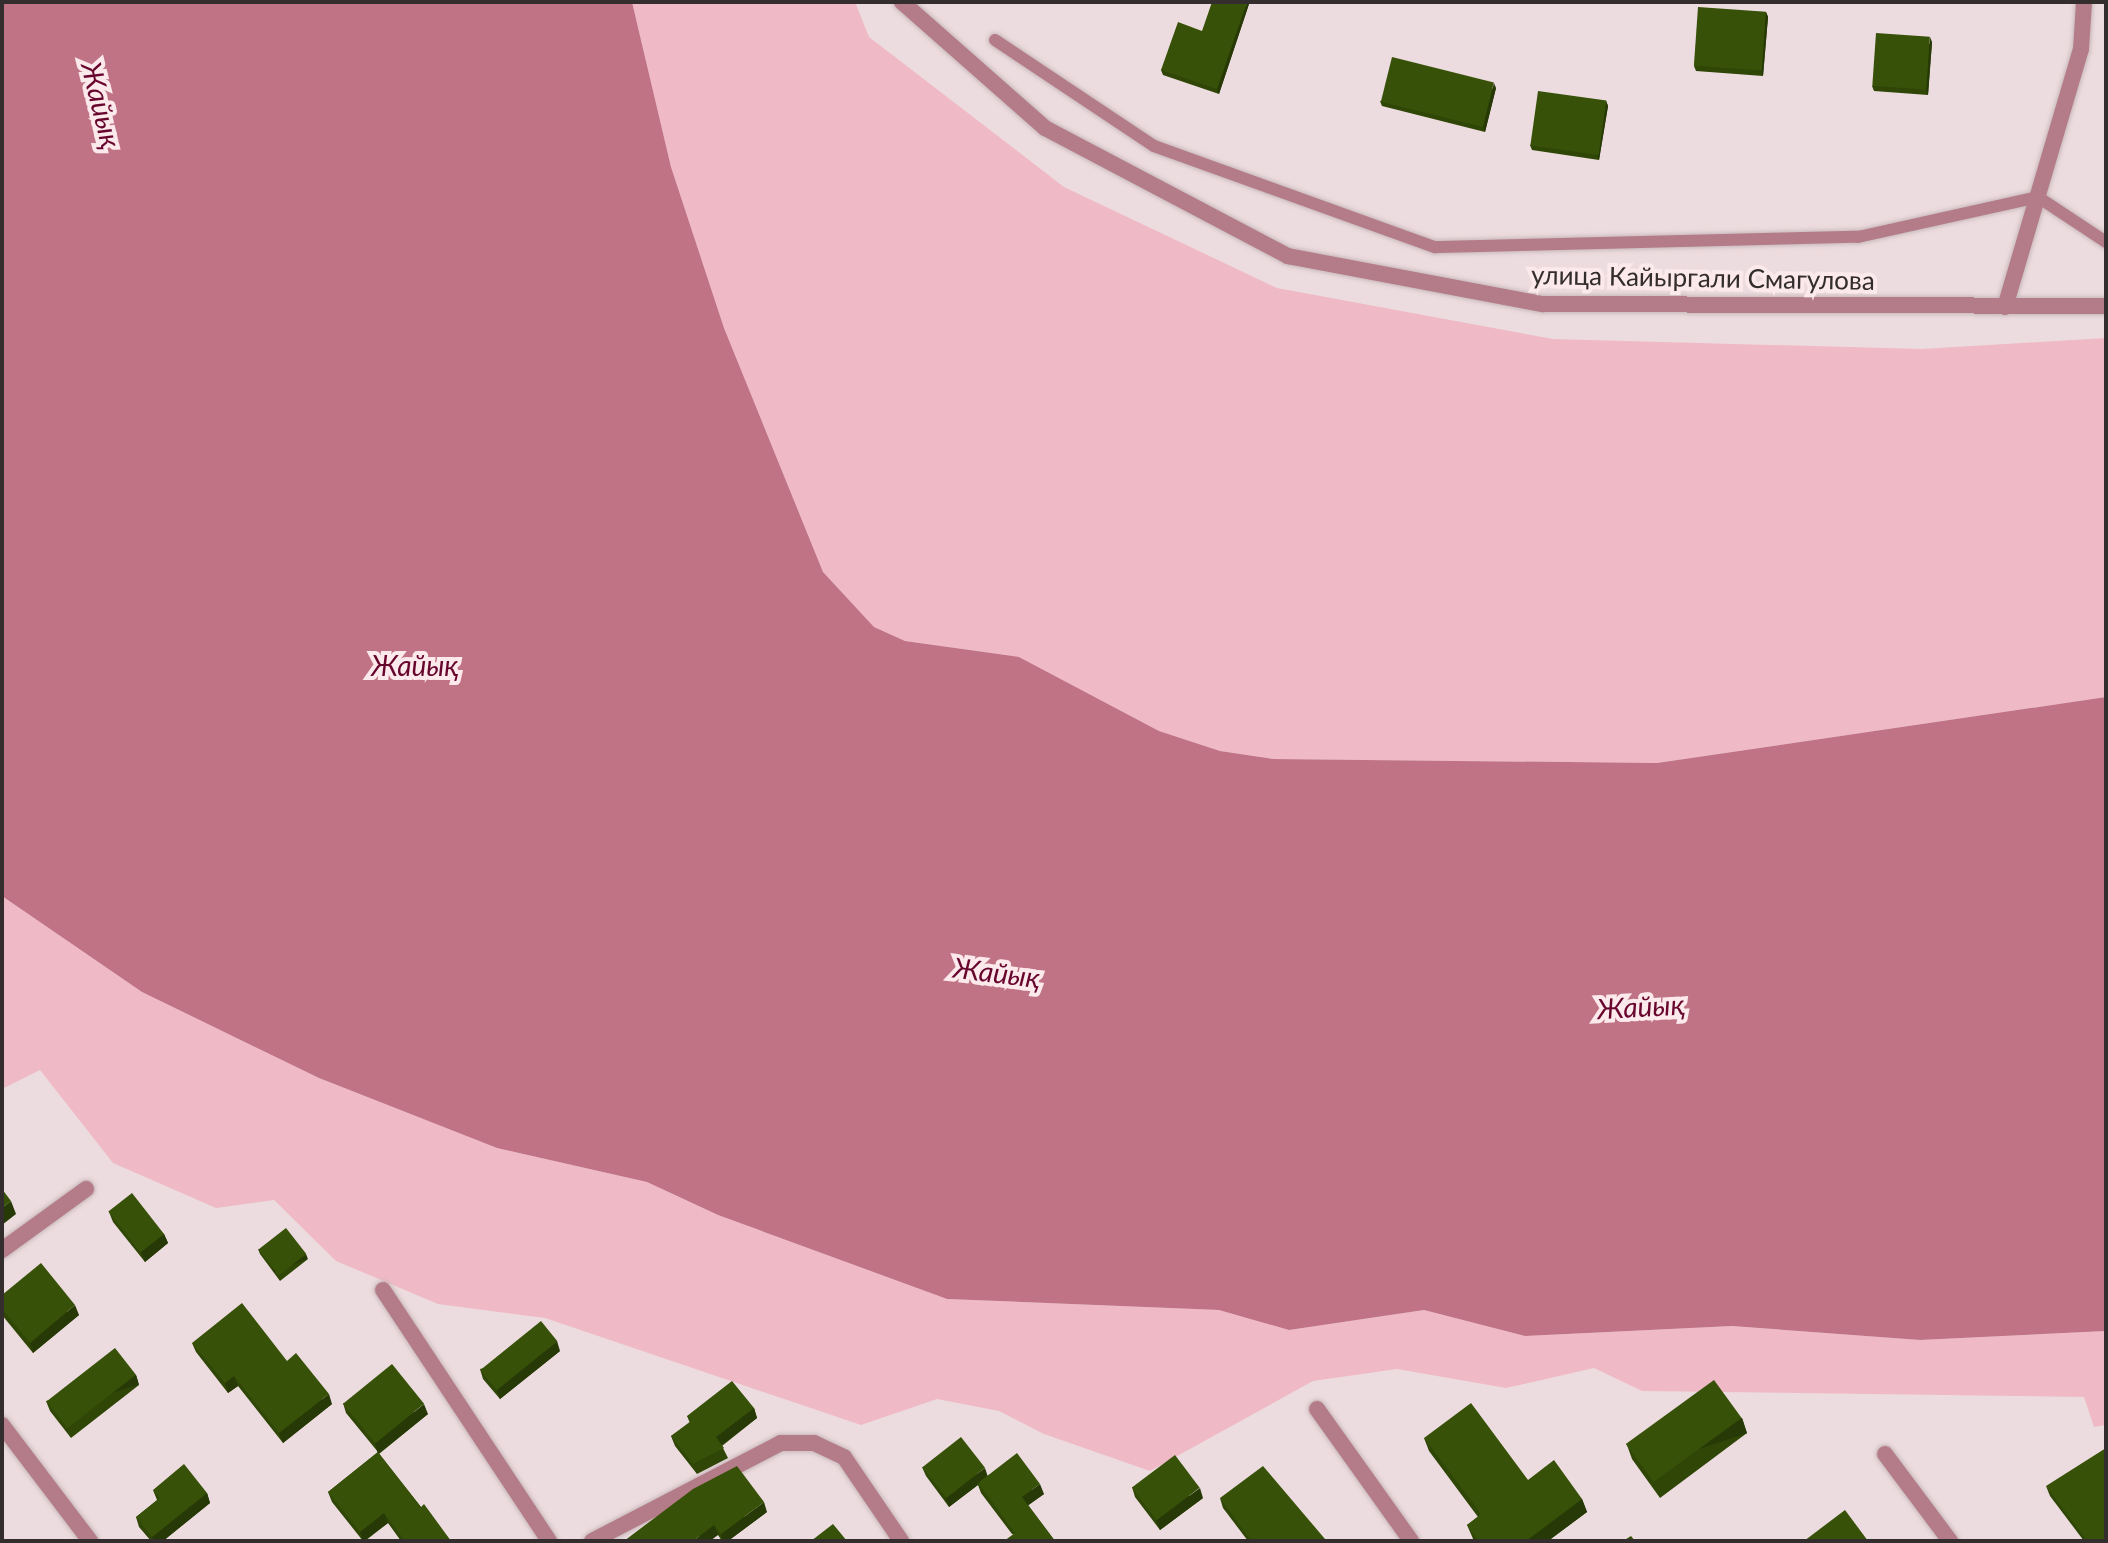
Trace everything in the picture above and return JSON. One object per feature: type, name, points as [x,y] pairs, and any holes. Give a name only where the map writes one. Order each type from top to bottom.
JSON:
[{"type":"street","name":"улица Кайыргали Смагулова","points":[[902,2],[1045,128],[1288,256],[1543,304],[2106,306]]},
{"type":"street","points":[[2005,307],[2081,49],[2084,2]]},
{"type":"street","points":[[2,1250],[86,1189]]},
{"type":"street","points":[[383,1290],[549,1541]]},
{"type":"street","points":[[1317,1409],[1411,1541]]},
{"type":"street","points":[[2,1425],[90,1541]]},
{"type":"street","points":[[592,1541],[781,1443],[814,1443],[844,1457],[901,1541]]},
{"type":"street","points":[[1885,1454],[1950,1541]]},
{"type":"lane","points":[[995,40],[1154,146],[1435,247],[1858,237],[2038,197],[2106,242]]},
{"type":"shaded area","points":[[632,2],[855,2],[869,37],[1064,187],[1277,288],[1553,339],[1922,349],[2106,338],[2106,697],[1657,763],[1273,759],[1220,751],[1159,731],[1019,657],[905,641],[874,627],[823,572],[724,328],[671,167]]},
{"type":"shaded area","points":[[2,896],[142,992],[319,1078],[497,1148],[647,1182],[718,1215],[947,1299],[1219,1310],[1289,1330],[1424,1310],[1525,1336],[1732,1326],[1920,1340],[2106,1331],[2106,1425],[2094,1427],[2084,1397],[1642,1391],[1594,1368],[1506,1388],[1397,1369],[1313,1381],[1150,1471],[1044,1434],[999,1411],[937,1399],[861,1425],[545,1318],[438,1304],[336,1261],[274,1200],[216,1208],[113,1163],[40,1070],[2,1089]]},
{"type":"water","name":"Жайық","points":[[2,2],[632,2],[671,167],[724,328],[823,572],[874,627],[905,641],[1019,657],[1159,731],[1220,751],[1273,759],[1657,763],[2106,697],[2106,1331],[1920,1340],[1732,1326],[1525,1336],[1424,1310],[1289,1330],[1219,1310],[947,1299],[718,1215],[647,1182],[497,1148],[319,1078],[142,992],[2,896]]},
{"type":"building","points":[[1212,2],[1247,2],[1217,89],[1161,70],[1178,22],[1202,31]]},
{"type":"building","points":[[1698,7],[1766,12],[1762,71],[1694,66]]},
{"type":"building","points":[[1876,33],[1930,37],[1926,90],[1872,86]]},
{"type":"building","points":[[1392,57],[1494,82],[1483,127],[1381,102]]},
{"type":"building","points":[[1538,91],[1606,101],[1599,155],[1530,145]]},
{"type":"building","points":[[2,1189],[11,1201],[2,1208]]},
{"type":"building","points":[[132,1193],[164,1234],[140,1252],[108,1211]]},
{"type":"building","points":[[286,1228],[306,1254],[279,1276],[258,1250]]},
{"type":"building","points":[[41,1263],[75,1305],[30,1343],[2,1309],[2,1295]]},
{"type":"building","points":[[242,1303],[287,1361],[296,1353],[329,1394],[279,1433],[234,1376],[225,1383],[192,1343]]},
{"type":"building","points":[[541,1321],[557,1341],[497,1390],[480,1370]]},
{"type":"building","points":[[115,1348],[136,1375],[67,1428],[46,1402]]},
{"type":"building","points":[[392,1364],[424,1404],[375,1443],[343,1404]]},
{"type":"building","points":[[1714,1380],[1742,1418],[1653,1482],[1626,1444]]},
{"type":"building","points":[[732,1381],[754,1408],[716,1437],[724,1448],[693,1464],[671,1436],[691,1421],[687,1416]]},
{"type":"building","points":[[1471,1403],[1528,1480],[1554,1460],[1582,1499],[1526,1541],[1478,1541],[1467,1525],[1481,1514],[1424,1438]]},
{"type":"building","points":[[961,1437],[985,1468],[946,1498],[922,1467]]},
{"type":"building","points":[[2106,1448],[2106,1541],[2087,1541],[2046,1486]]},
{"type":"building","points":[[378,1452],[421,1507],[424,1504],[451,1541],[405,1541],[384,1513],[360,1532],[328,1492]]},
{"type":"building","points":[[1017,1453],[1040,1484],[1022,1497],[1055,1541],[1004,1541],[1015,1533],[978,1483]]},
{"type":"building","points":[[1175,1455],[1200,1488],[1157,1520],[1132,1487]]},
{"type":"building","points":[[184,1464],[207,1493],[152,1537],[136,1517],[160,1498],[153,1490]]},
{"type":"building","points":[[737,1466],[764,1502],[721,1534],[714,1525],[693,1541],[624,1541],[693,1489]]},
{"type":"building","points":[[1263,1466],[1325,1539],[1323,1541],[1251,1541],[1220,1498]]},
{"type":"building","points":[[1845,1510],[1868,1541],[1804,1541]]},
{"type":"building","points":[[833,1524],[847,1541],[811,1541]]}]
